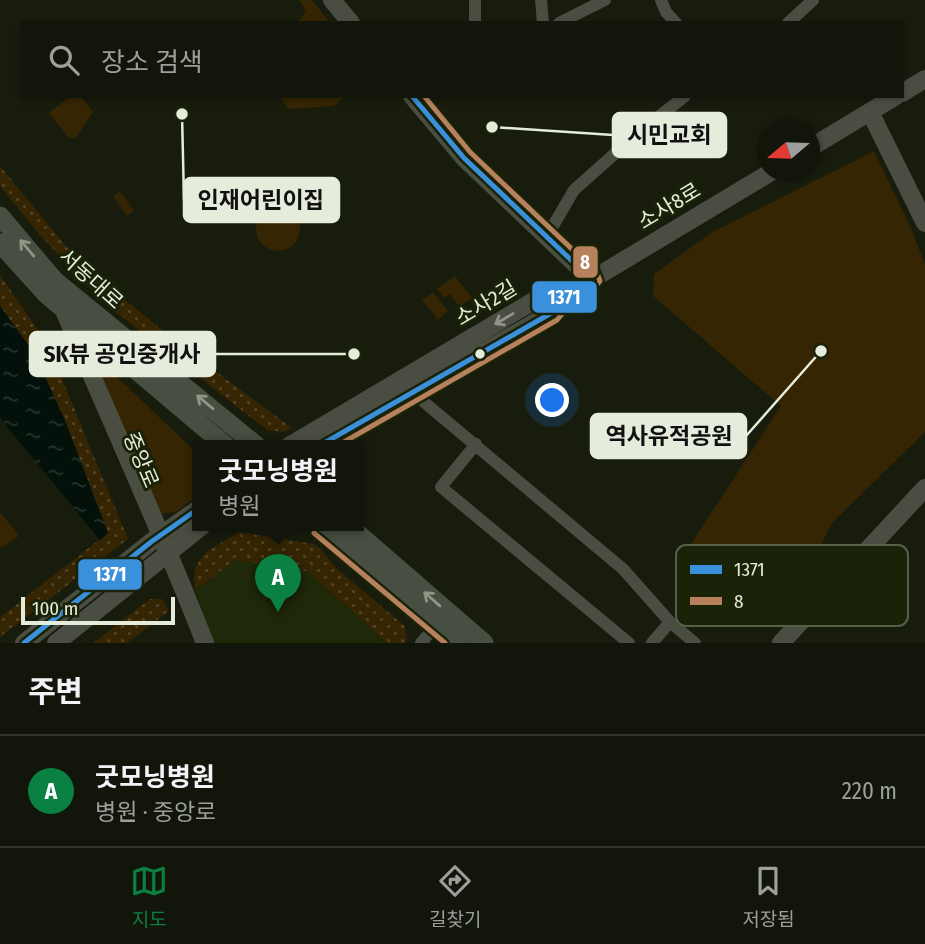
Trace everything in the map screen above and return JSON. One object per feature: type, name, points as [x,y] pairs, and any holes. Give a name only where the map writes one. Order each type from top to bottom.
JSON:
[{"type":"main road","name":"서동대로","points":[[0,216],[63,307],[208,437]]},
{"type":"main road","name":"서동대로","points":[[0,243],[50,287],[249,440]]},
{"type":"main road","points":[[326,531],[459,643]]},
{"type":"main road","points":[[355,531],[484,643]]},
{"type":"street","points":[[332,0],[349,21]]},
{"type":"street","points":[[475,0],[475,21]]},
{"type":"street","points":[[541,0],[543,21]]},
{"type":"street","points":[[563,21],[605,0]]},
{"type":"street","points":[[662,0],[666,12],[674,21]]},
{"type":"street","points":[[790,21],[813,0]]},
{"type":"street","points":[[904,92],[925,79]]},
{"type":"street","points":[[414,98],[464,158],[591,279]]},
{"type":"street","points":[[546,238],[574,190],[682,98]]},
{"type":"street","points":[[820,142],[893,98]]},
{"type":"street","points":[[870,112],[925,223]]},
{"type":"street","name":"소사8로","points":[[566,295],[757,180]]},
{"type":"street","name":"중앙로","points":[[50,287],[155,539],[205,643]]},
{"type":"street","name":"소사2길","points":[[328,440],[553,312],[566,295]]},
{"type":"street","name":"소사2길","points":[[299,440],[542,296],[566,295]]},
{"type":"street","name":"중앙로","points":[[63,307],[155,539]]},
{"type":"street","points":[[412,392],[623,569],[670,622],[695,643]]},
{"type":"street","points":[[476,444],[441,487],[628,643]]},
{"type":"street","points":[[872,545],[925,488]]},
{"type":"street","points":[[24,643],[155,539],[192,513]]},
{"type":"street","points":[[56,643],[196,531]]},
{"type":"street","name":"중앙로","points":[[165,555],[196,643]]},
{"type":"street","points":[[652,643],[670,622]]},
{"type":"street","points":[[421,643],[437,624]]},
{"type":"street","points":[[781,643],[797,626]]},
{"type":"shaded area","points":[[299,0],[312,0],[328,21],[298,21],[306,11]]},
{"type":"shaded area","points":[[68,98],[82,98],[93,112],[75,139],[68,137],[49,113]]},
{"type":"shaded area","points":[[280,98],[344,98],[334,106],[288,109]]},
{"type":"shaded area","points":[[874,151],[925,264],[925,432],[832,523],[821,545],[690,545],[781,406],[653,296],[654,274],[711,233],[812,182],[820,182],[820,178]]},
{"type":"shaded area","points":[[0,166],[80,263],[183,347],[292,428],[283,432],[267,430],[103,302],[41,236],[0,186]]},
{"type":"shaded area","points":[[120,191],[134,211],[127,216],[113,196]]},
{"type":"shaded area","points":[[278,207],[294,213],[300,229],[294,245],[278,251],[262,245],[256,229],[262,213]]},
{"type":"shaded area","points":[[0,275],[44,339],[53,357],[128,539],[0,637],[0,617],[108,533],[64,418],[34,353],[0,306]]},
{"type":"shaded area","points":[[455,276],[472,298],[460,307],[450,294],[444,298],[437,289]]},
{"type":"shaded area","points":[[433,292],[448,311],[438,320],[422,300]]},
{"type":"shaded area","points":[[90,357],[96,357],[192,448],[192,500],[176,512],[159,514]]},
{"type":"shaded area","points":[[0,512],[19,536],[0,548]]},
{"type":"shaded area","points":[[239,532],[314,544],[335,567],[405,626],[405,643],[387,643],[307,571],[236,560],[195,590],[194,578],[200,560]]},
{"type":"shaded area","points":[[236,560],[307,571],[387,643],[213,643],[195,590]]},
{"type":"shaded area","points":[[150,599],[162,599],[169,611],[127,643],[93,643]]},
{"type":"water","points":[[0,306],[34,353],[64,418],[108,533],[100,540],[0,418]]},
{"type":"transit line","name":"1371","points":[[329,440],[553,312],[566,295],[591,279],[464,158],[414,98]]},
{"type":"transit line","name":"8","points":[[347,440],[557,320],[572,302],[600,281],[597,273],[470,152],[426,98]]},
{"type":"transit line","name":"1371","points":[[24,643],[151,542],[192,513]]},
{"type":"transit line","name":"8","points":[[314,533],[445,643]]},
{"type":"place","name":"인재어린이집","points":[[182,114]]},
{"type":"place","name":"시민교회","points":[[492,127]]},
{"type":"place","name":"역사유적공원","points":[[821,351]]},
{"type":"place","name":"SK뷰 공인중개사","points":[[354,354]]},
{"type":"place","name":"굿모닝병원","points":[[278,612]]}]
